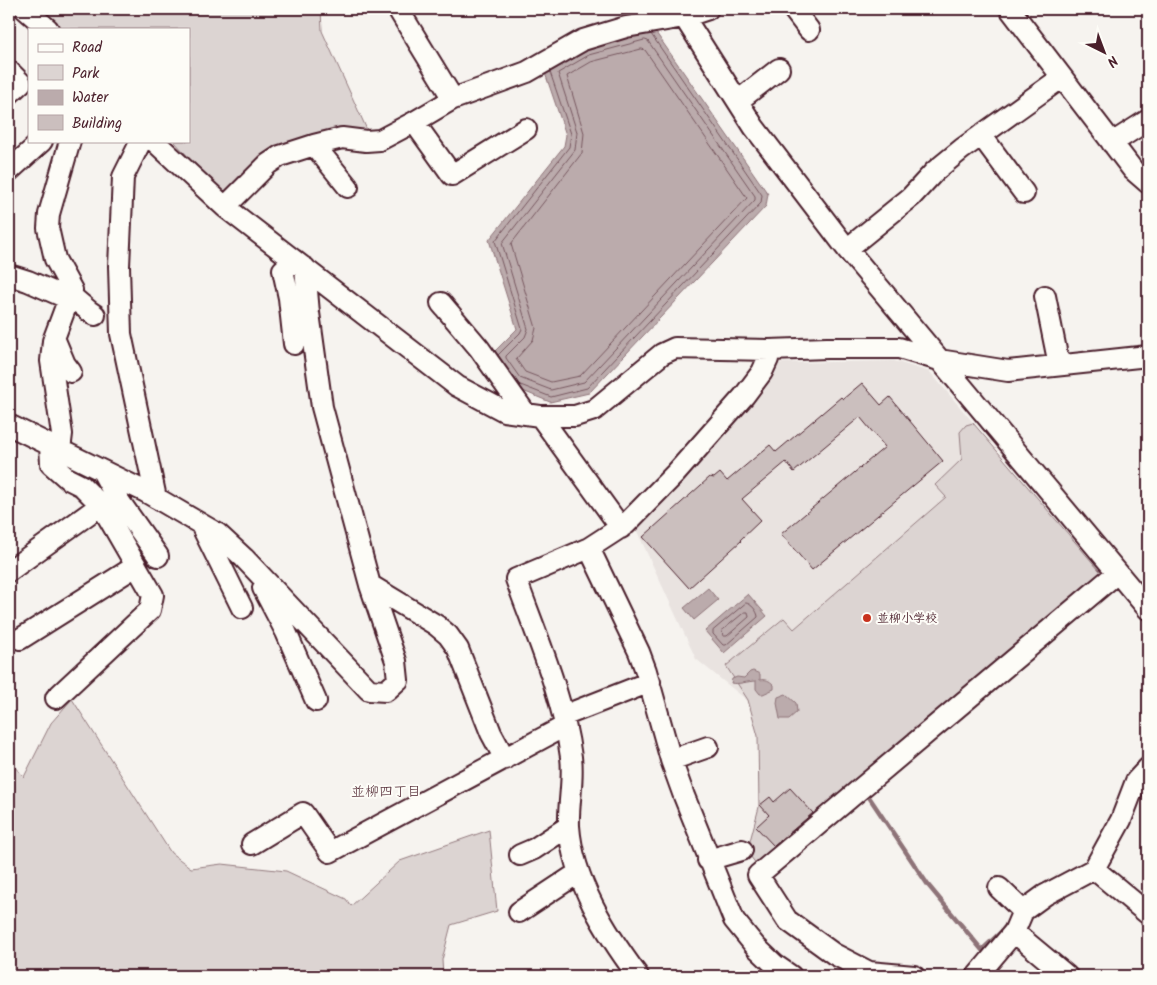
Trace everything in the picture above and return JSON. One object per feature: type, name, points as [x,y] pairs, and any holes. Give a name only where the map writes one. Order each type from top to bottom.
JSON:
[{"type":"street","points":[[24,9],[47,28]]},
{"type":"street","points":[[398,9],[453,99]]},
{"type":"street","points":[[225,206],[268,164],[280,156],[342,138],[366,141],[380,140],[453,99],[527,72],[583,40],[681,13],[708,9]]},
{"type":"street","points":[[793,9],[808,30]]},
{"type":"street","points":[[1010,9],[1133,170],[1148,183]]},
{"type":"street","points":[[681,13],[754,127],[847,249],[1148,609]]},
{"type":"street","points":[[738,101],[779,69]]},
{"type":"street","points":[[9,71],[21,83],[9,94]]},
{"type":"street","points":[[847,249],[911,197],[935,171],[981,135],[1061,78]]},
{"type":"street","points":[[1112,143],[1148,120]]},
{"type":"street","points":[[414,122],[452,175],[526,129]]},
{"type":"street","points":[[981,135],[1024,193]]},
{"type":"street","points":[[9,171],[41,142]]},
{"type":"street","points":[[56,698],[150,610],[152,595],[101,505],[82,486],[68,479],[51,464],[55,447],[62,434],[51,361],[54,338],[72,290],[55,259],[48,228],[49,214],[70,142]]},
{"type":"street","points":[[140,142],[123,177],[119,266],[121,334],[156,498]]},
{"type":"street","points":[[155,142],[225,206],[299,264],[458,386],[504,410],[533,415],[575,416],[594,410],[662,354],[675,348],[769,350],[899,348],[938,360],[1008,371],[1148,356]]},
{"type":"street","points":[[314,145],[348,187]]},
{"type":"street","points":[[294,344],[289,298],[283,270],[299,264]]},
{"type":"street","points":[[9,425],[156,498],[218,534],[260,574],[369,690],[386,691],[398,680],[396,661],[370,585],[322,407],[309,313],[299,264]]},
{"type":"street","points":[[9,275],[70,297],[95,314]]},
{"type":"street","points":[[1045,296],[1059,365]]},
{"type":"street","points":[[441,303],[533,415],[620,528]]},
{"type":"street","points":[[54,338],[65,364],[71,372]]},
{"type":"street","points":[[638,976],[605,928],[578,872],[569,826],[571,759],[564,721],[559,699],[516,579],[589,548],[626,524],[676,473],[744,396],[762,372],[768,359],[769,350]]},
{"type":"street","points":[[102,471],[114,495],[158,556]]},
{"type":"street","points":[[9,571],[101,505]]},
{"type":"street","points":[[201,524],[242,608]]},
{"type":"street","points":[[589,548],[639,652],[650,682],[671,760],[708,860],[734,920],[756,947],[775,965],[791,976]]},
{"type":"street","points":[[20,639],[136,566]]},
{"type":"street","points":[[914,976],[869,972],[834,954],[787,920],[758,875],[1117,573]]},
{"type":"street","points":[[260,574],[262,587],[286,632],[316,701]]},
{"type":"street","points":[[370,585],[436,625],[448,635],[458,648],[491,733],[505,759]]},
{"type":"street","points":[[252,844],[303,813],[330,852],[505,759],[564,721],[650,682]]},
{"type":"street","points":[[671,760],[708,747]]},
{"type":"street","points":[[977,976],[1014,932],[1024,911],[1045,895],[1094,869],[1121,820],[1136,781],[1148,768]]},
{"type":"street","points":[[520,855],[534,849],[569,826]]},
{"type":"street","points":[[708,860],[742,850]]},
{"type":"street","points":[[1094,869],[1147,911]]},
{"type":"street","points":[[519,912],[578,872]]},
{"type":"street","points":[[999,888],[1024,911]]},
{"type":"street","points":[[1014,932],[1067,976]]},
{"type":"shaded area","name":"並柳小学校","points":[[894,361],[930,372],[1105,577],[747,852],[759,807],[758,736],[748,701],[696,659],[635,527],[775,363]]},
{"type":"green space","points":[[41,9],[321,9],[322,31],[368,132],[337,133],[225,198],[175,142],[190,142],[190,28],[62,28]]},
{"type":"green space","points":[[973,423],[1105,577],[757,865],[747,852],[759,807],[758,736],[748,700],[726,666],[784,618],[794,629],[946,497],[935,485],[962,459],[960,432],[966,425]]},
{"type":"green space","points":[[72,699],[171,853],[191,868],[222,864],[286,871],[346,899],[351,906],[400,861],[489,830],[497,911],[451,925],[442,960],[443,976],[9,976],[9,761],[24,777],[51,723]]},
{"type":"water","points":[[652,27],[768,194],[766,206],[589,393],[550,402],[513,387],[490,356],[517,329],[489,240],[564,146],[566,135],[543,67],[584,45]]},
{"type":"water","points":[[708,588],[718,600],[694,620],[684,608]]},
{"type":"water","points":[[748,594],[767,616],[724,653],[705,631]]},
{"type":"water","points":[[753,671],[760,674],[760,680],[767,680],[772,683],[774,689],[760,694],[756,689],[756,681],[731,683],[732,679],[737,677],[744,678]]},
{"type":"water","points":[[786,694],[796,703],[797,712],[789,719],[780,719],[777,703],[778,697]]},
{"type":"building","points":[[862,383],[881,405],[890,397],[943,461],[812,570],[781,534],[885,447],[860,417],[794,472],[786,462],[742,499],[761,520],[741,541],[689,588],[643,537],[710,477],[714,478],[720,473],[727,481],[770,445],[776,452],[841,397],[843,399]]},
{"type":"building","points":[[790,788],[813,813],[774,846],[756,827],[769,815],[760,805],[770,797],[774,802]]},
{"type":"waterway","points":[[867,794],[928,885],[982,950],[1009,922]]},
{"type":"place","name":"並柳小学校","points":[[867,618]]},
{"type":"district","name":"並柳四丁目","points":[[386,792]]}]
